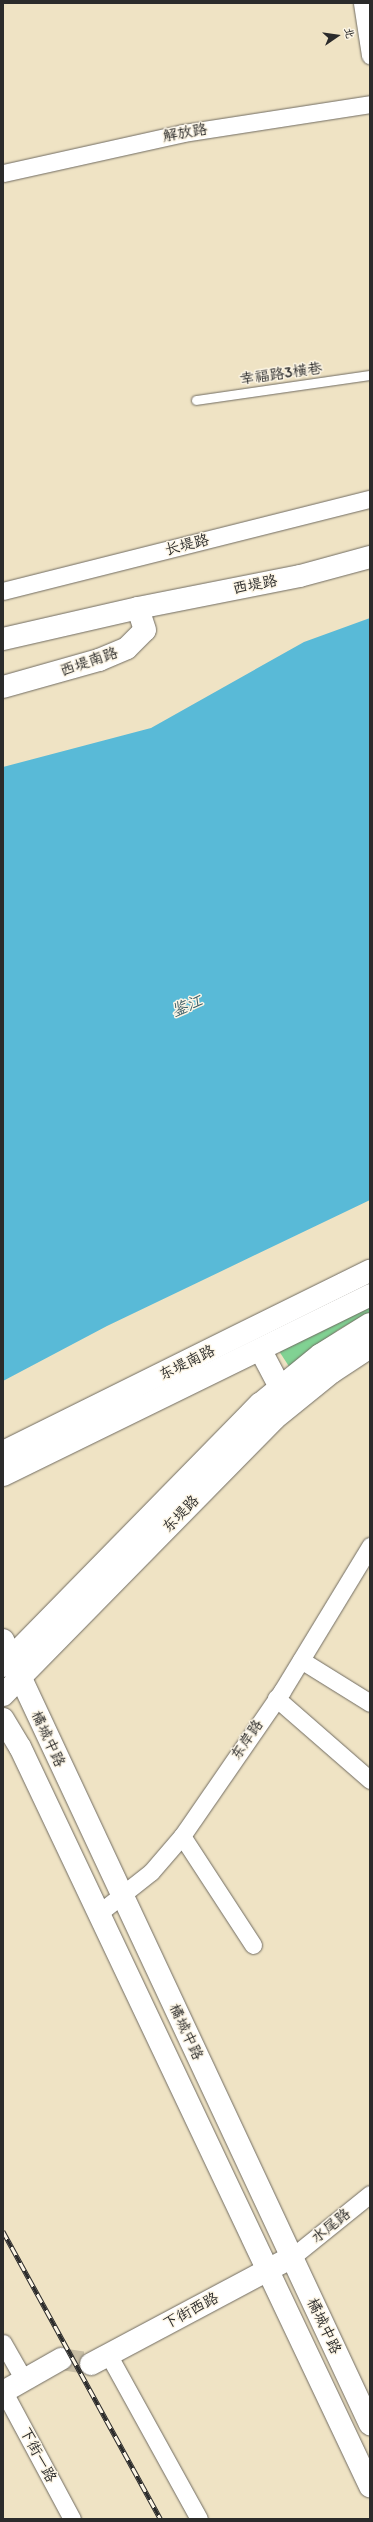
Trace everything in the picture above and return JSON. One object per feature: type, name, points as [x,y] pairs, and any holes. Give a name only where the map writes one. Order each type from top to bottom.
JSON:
[{"type":"main road","name":"西堤路","points":[[3,640],[138,608],[300,576],[370,557]]},
{"type":"main road","name":"西堤南路","points":[[3,687],[121,652],[145,630],[138,608]]},
{"type":"main road","name":"东堤南路","points":[[3,1452],[370,1271]]},
{"type":"main road","name":"东堤南路","points":[[3,1475],[261,1351],[370,1295]]},
{"type":"main road","name":"东堤路","points":[[3,1695],[9,1661],[280,1387],[320,1355],[370,1324]]},
{"type":"main road","name":"东堤路","points":[[9,1661],[274,1419],[332,1372],[370,1347]]},
{"type":"main road","points":[[261,1351],[280,1387]]},
{"type":"main road","name":"橘城中路","points":[[9,1661],[122,1896],[370,2424]]},
{"type":"main road","name":"橘城中路","points":[[3,1719],[20,1747],[370,2486]]},
{"type":"main road","name":"下街西路","points":[[100,2359],[292,2257]]},
{"type":"main road","points":[[4,2392],[61,2360]]},
{"type":"street","points":[[362,3],[370,55]]},
{"type":"street","name":"解放路","points":[[3,173],[183,133],[370,104]]},
{"type":"street","name":"长堤路","points":[[3,591],[370,499]]},
{"type":"street","name":"东岸路","points":[[99,1913],[151,1872],[182,1836],[301,1660],[370,1546]]},
{"type":"street","points":[[301,1660],[370,1703]]},
{"type":"street","points":[[276,1698],[370,1780]]},
{"type":"street","points":[[182,1836],[253,1945]]},
{"type":"street","name":"水尾路","points":[[292,2257],[370,2194]]},
{"type":"street","points":[[3,2343],[24,2380]]},
{"type":"street","points":[[100,2359],[199,2519]]},
{"type":"street","name":"下街一路","points":[[4,2392],[72,2519]]},
{"type":"lane","name":"幸福路3横巷","points":[[196,400],[370,375]]},
{"type":"green space","points":[[370,1305],[370,1312],[338,1330],[290,1368],[279,1351]]},
{"type":"water","name":"鉴江","points":[[370,618],[370,1200],[107,1326],[3,1381],[3,767],[151,728],[304,642]]},
{"type":"tunnel","points":[[61,2359],[91,2364]]},
{"type":"railway","points":[[3,2231],[161,2519]]}]
